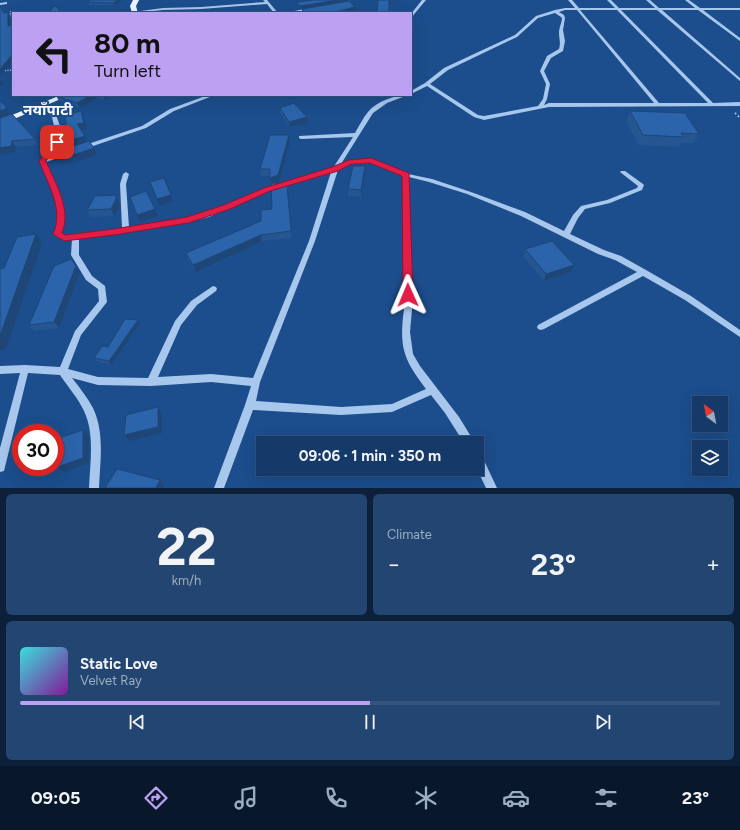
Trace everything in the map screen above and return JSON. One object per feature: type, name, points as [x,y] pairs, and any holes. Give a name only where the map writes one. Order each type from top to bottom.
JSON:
[{"type":"main road","points":[[135,12],[133,6],[136,0]]},
{"type":"main road","points":[[0,123],[66,96]]},
{"type":"street","points":[[412,16],[424,0]]},
{"type":"street","points":[[570,0],[658,105]]},
{"type":"street","points":[[609,0],[713,105]]},
{"type":"street","points":[[648,0],[740,80]]},
{"type":"street","points":[[687,0],[740,40]]},
{"type":"street","points":[[135,12],[162,8],[201,8],[266,1],[275,12]]},
{"type":"street","points":[[0,4],[6,3]]},
{"type":"street","points":[[292,12],[317,8]]},
{"type":"street","points":[[412,92],[427,84],[446,69],[516,36],[537,17],[555,11],[577,9],[740,9]]},
{"type":"street","points":[[540,106],[545,99],[548,84],[542,71],[549,57],[561,50],[564,41],[561,30],[564,19],[563,16],[555,11]]},
{"type":"street","points":[[427,84],[481,118],[540,106],[740,104]]},
{"type":"street","points":[[42,161],[144,127],[172,110],[210,96]]},
{"type":"street","points":[[219,488],[250,405],[256,382],[312,241],[335,169],[371,112],[391,97]]},
{"type":"street","points":[[42,106],[54,116],[57,126],[57,142],[42,161]]},
{"type":"street","points":[[302,137],[356,135]]},
{"type":"street","points":[[42,161],[60,205],[62,224],[57,234],[64,238],[188,220],[207,215],[267,189],[335,169],[349,162],[371,161],[406,174],[469,193],[523,214],[618,258],[688,298],[740,334]]},
{"type":"street","points":[[566,235],[575,217],[583,207],[608,202],[640,189],[641,185],[623,172]]},
{"type":"street","points":[[126,174],[123,184],[126,230]]},
{"type":"street","points":[[406,174],[408,309],[406,343],[410,357],[465,436]]},
{"type":"street","points":[[76,237],[75,255],[89,278],[102,288],[103,302],[78,333],[63,371],[69,383],[84,401],[94,422],[96,435],[94,488]]},
{"type":"street","points":[[541,327],[643,272]]},
{"type":"street","points":[[152,382],[178,323],[194,303],[213,289]]},
{"type":"street","points":[[0,370],[25,368],[63,371],[98,380],[152,382],[211,378],[256,382]]},
{"type":"street","points":[[0,466],[25,368]]},
{"type":"street","points":[[250,405],[341,411],[392,408],[433,390]]},
{"type":"street","points":[[484,472],[492,488]]},
{"type":"path","points":[[11,11],[10,15],[12,16]]},
{"type":"path","points":[[0,71],[12,70]]},
{"type":"building","points":[[90,0],[118,0],[113,3],[88,2]]},
{"type":"building","points":[[313,0],[339,0],[300,6],[297,2]]},
{"type":"building","points":[[378,0],[389,0],[389,12],[377,12]]},
{"type":"building","points":[[349,1],[355,7],[335,12],[304,12],[302,9]]},
{"type":"building","points":[[0,6],[4,13],[8,12],[8,26],[12,25],[12,55],[0,69]]},
{"type":"building","points":[[55,6],[61,12],[49,12]]},
{"type":"building","points":[[130,10],[129,12],[106,12]]},
{"type":"building","points":[[56,96],[89,96],[77,103]]},
{"type":"building","points":[[1,101],[7,108],[0,111],[0,102]]},
{"type":"building","points":[[294,103],[307,117],[289,122],[280,108]]},
{"type":"building","points":[[63,106],[69,114],[81,111],[84,123],[77,124],[85,136],[65,142],[58,133],[58,129],[67,128]]},
{"type":"building","points":[[630,111],[685,113],[699,134],[681,133],[684,137],[643,135]]},
{"type":"building","points":[[12,114],[35,139],[12,141],[11,146],[0,148],[0,118]]},
{"type":"building","points":[[270,135],[289,135],[278,175],[270,178],[270,169],[260,169]]},
{"type":"building","points":[[89,141],[94,148],[73,155],[68,148]]},
{"type":"building","points":[[353,166],[365,166],[361,190],[348,189]]},
{"type":"building","points":[[164,178],[171,195],[157,199],[150,182]]},
{"type":"building","points":[[276,182],[275,186],[287,185],[291,231],[261,235],[193,265],[186,253],[261,221],[261,210],[272,209],[271,184]]},
{"type":"building","points":[[146,191],[155,209],[137,215],[130,197]]},
{"type":"building","points":[[116,195],[116,199],[111,209],[87,210],[95,196]]},
{"type":"building","points":[[36,234],[0,336],[0,269],[4,268],[17,237]]},
{"type":"building","points":[[552,241],[574,265],[546,274],[525,249]]},
{"type":"building","points":[[71,259],[76,266],[54,322],[29,325],[54,266]]},
{"type":"building","points":[[125,319],[138,320],[109,361],[94,358],[102,346],[108,347]]},
{"type":"building","points":[[158,407],[158,427],[124,435],[126,415]]},
{"type":"building","points":[[83,430],[83,458],[64,465],[64,436]]},
{"type":"building","points":[[117,469],[160,480],[156,488],[105,488]]},
{"type":"district","name":"नयाँपाटी","points":[[48,110]]},
{"type":"route","points":[[57,142],[42,161],[62,212],[62,224],[57,234],[64,238],[153,226],[207,215],[267,189],[335,169],[349,162],[362,160],[371,161],[406,174],[408,295]]}]
